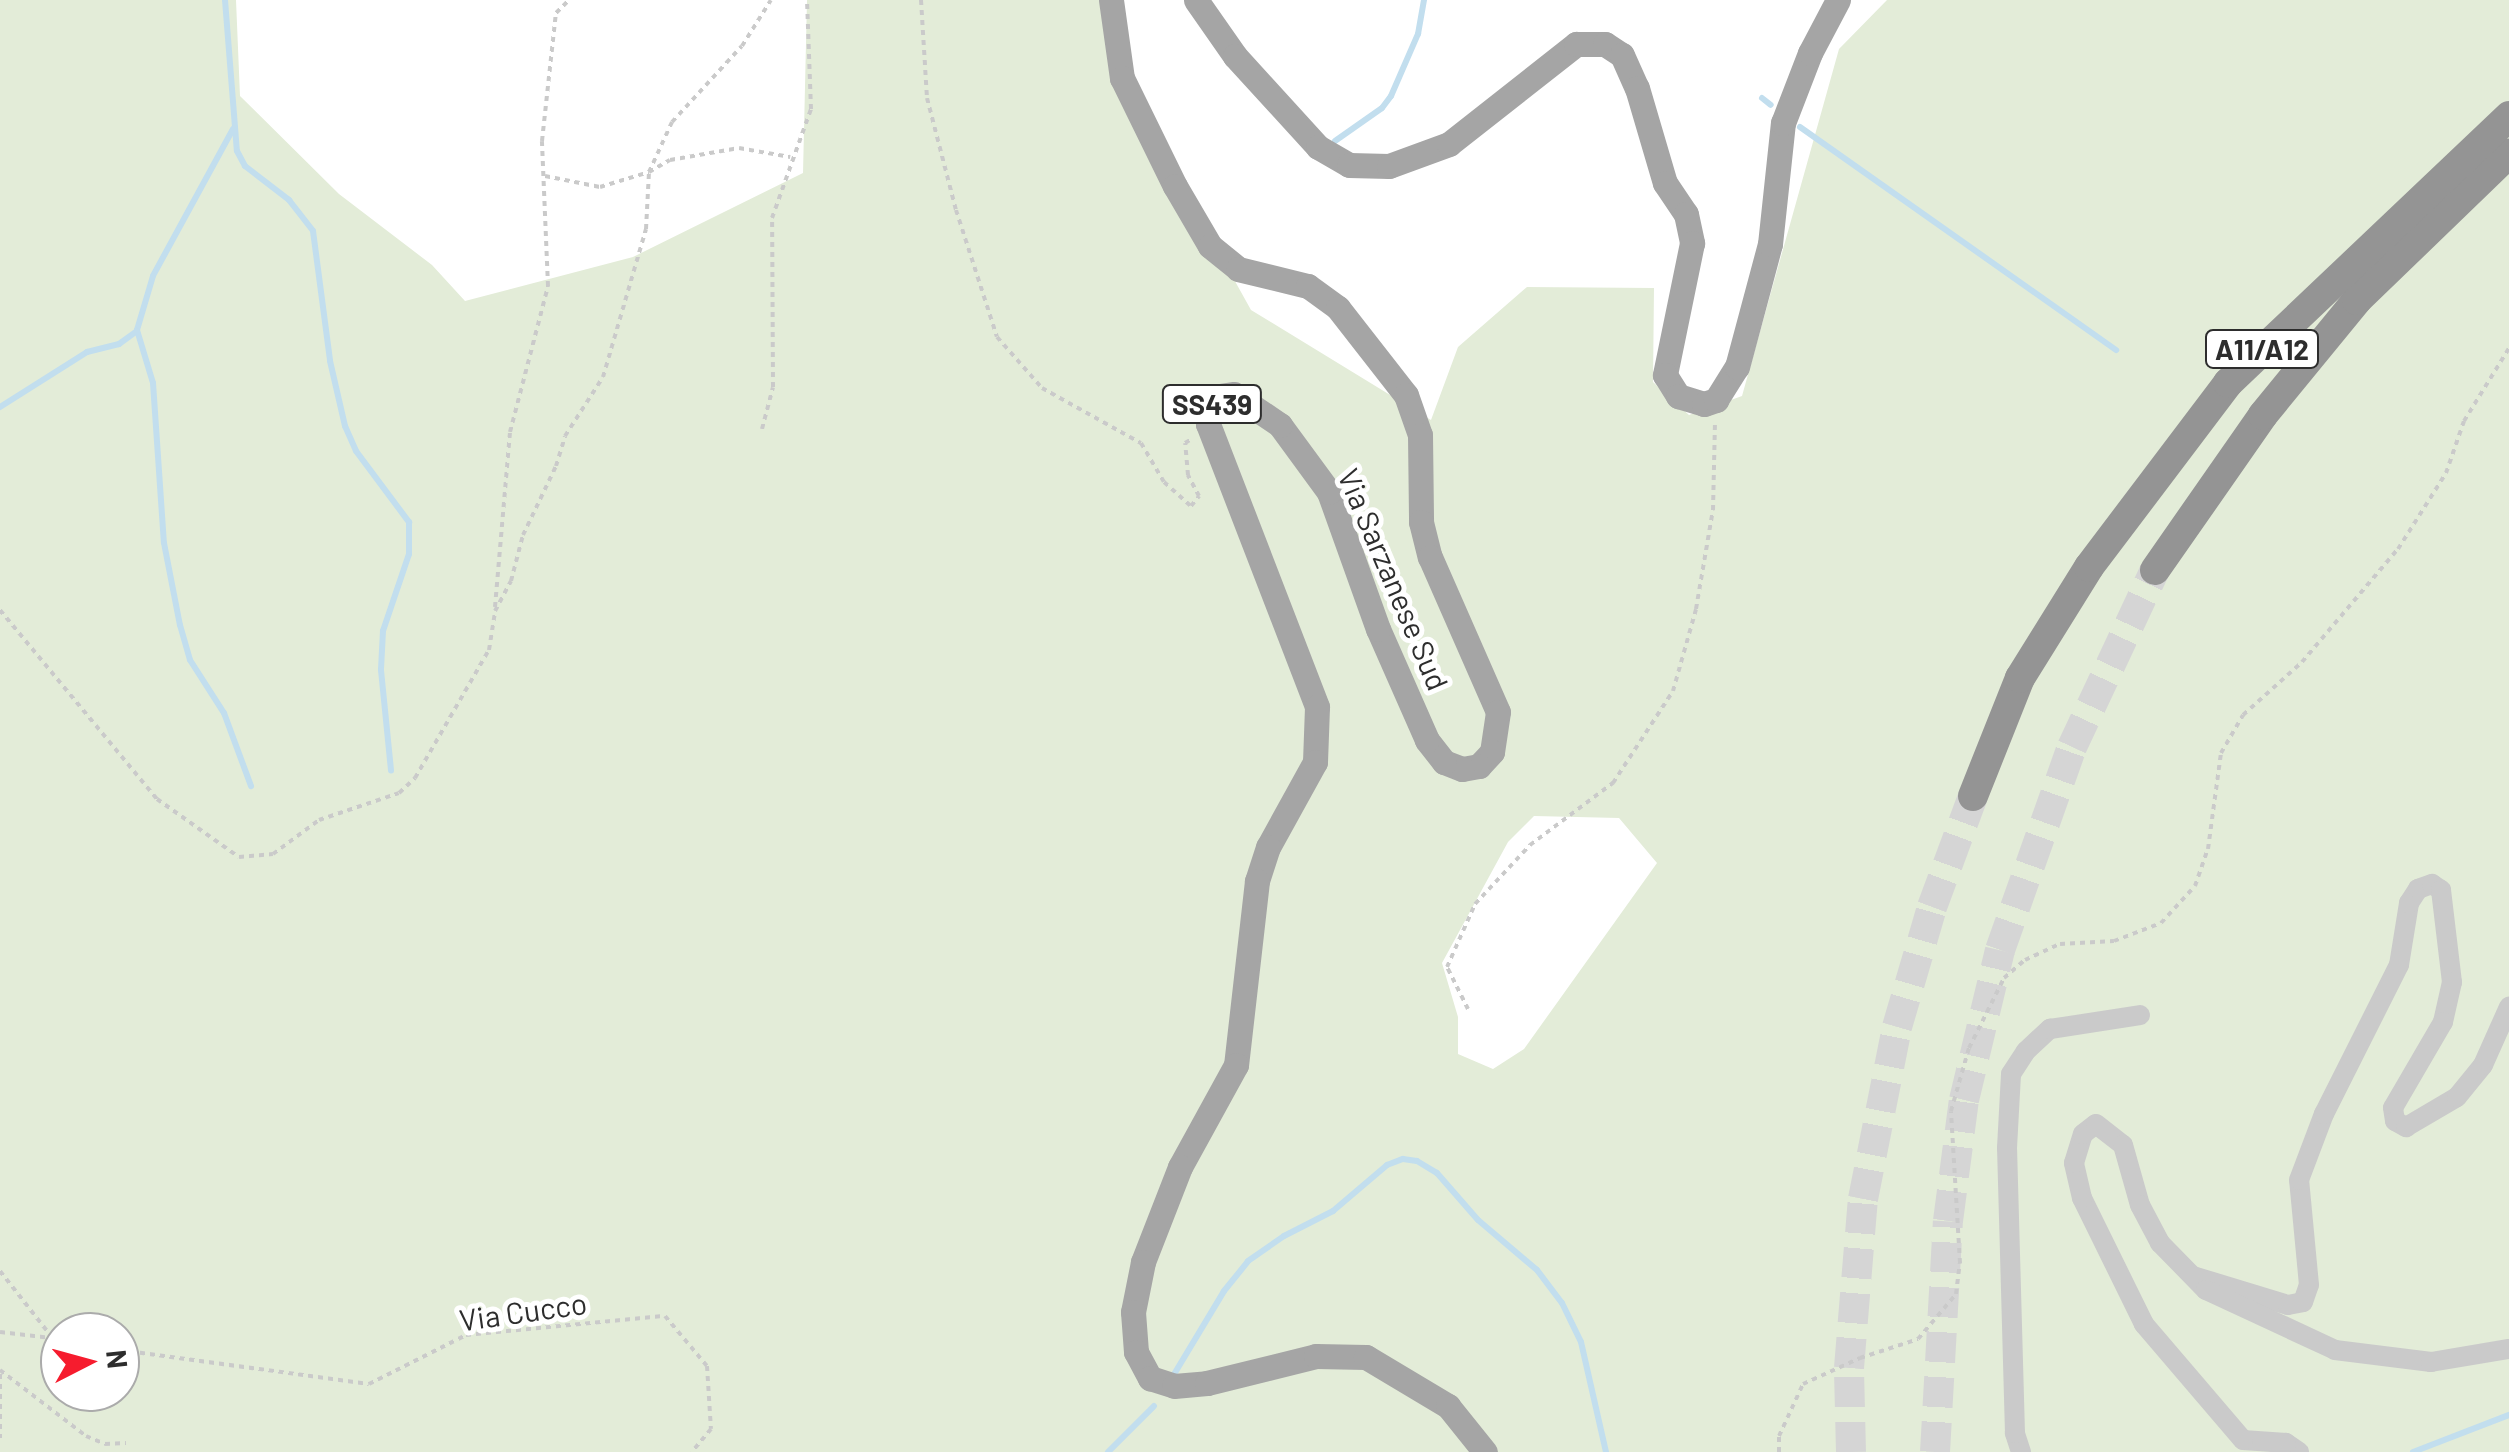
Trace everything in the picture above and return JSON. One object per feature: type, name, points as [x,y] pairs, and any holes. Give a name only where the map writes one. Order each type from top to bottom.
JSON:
[{"type":"highway","name":"A11/A12","points":[[1973,796],[2020,678],[2089,567],[2228,383],[2509,116]]},
{"type":"highway","name":"A11/A12","points":[[2155,570],[2264,415],[2357,300],[2501,160]]},
{"type":"main road","name":"Via Sarzanese Sud","points":[[1111,0],[1122,78],[1174,186],[1210,246],[1238,269],[1308,286],[1338,308],[1406,395],[1420,435],[1421,522],[1430,557],[1498,712],[1492,752],[1479,766],[1462,769],[1444,762],[1428,740],[1378,629],[1329,492],[1280,425],[1234,394],[1219,396],[1210,406],[1213,441]]},
{"type":"main road","points":[[1196,0],[1235,56],[1318,146],[1349,165],[1389,166],[1449,144],[1576,44],[1606,44],[1622,55],[1637,88],[1661,172],[1686,214],[1692,243],[1665,375],[1678,396],[1691,403],[1716,400],[1738,366],[1770,244],[1783,123],[1810,53],[1838,0]]},
{"type":"main road","name":"SS439","points":[[1213,441],[1317,707],[1315,762],[1268,848],[1257,882],[1236,1065],[1180,1167],[1144,1262],[1132,1312],[1136,1352],[1150,1378],[1174,1386],[1316,1356],[1366,1357],[1448,1406],[1485,1452]]},
{"type":"street","points":[[2193,1276],[2288,1305],[2302,1302],[2309,1285],[2300,1180],[2324,1114],[2399,965],[2409,904],[2418,890],[2432,884],[2440,890],[2452,982],[2443,1022],[2393,1108],[2395,1121],[2406,1126],[2457,1097],[2483,1065],[2509,1007]]},
{"type":"street","points":[[2021,1452],[2015,1433],[2006,1148],[2011,1074],[2026,1051],[2050,1029],[2140,1015]]},
{"type":"street","points":[[2299,1452],[2286,1443],[2243,1440],[2144,1324],[2082,1198],[2074,1163],[2083,1134],[2096,1124],[2124,1145],[2140,1205],[2160,1243],[2206,1290],[2335,1350],[2432,1362],[2509,1349]]},
{"type":"path","points":[[0,610],[157,799],[239,857],[252,859],[273,854],[319,820],[399,793],[415,778],[489,650],[510,432],[548,286],[542,142],[548,56],[556,13],[569,0]]},
{"type":"path","points":[[495,612],[511,581],[523,535],[556,466],[565,436],[604,377],[616,344],[646,229],[649,172],[672,122],[742,46],[771,0]]},
{"type":"path","points":[[762,429],[773,387],[772,218],[790,157],[810,109],[807,0]]},
{"type":"path","points":[[920,0],[927,98],[956,210],[998,337],[1042,388],[1141,443],[1164,482],[1191,506],[1199,496],[1188,474],[1185,443],[1194,438],[1213,441]]},
{"type":"path","points":[[545,176],[600,188],[649,172],[670,160],[738,148],[790,157]]},
{"type":"path","points":[[1779,1452],[1779,1436],[1803,1384],[1860,1358],[1918,1339],[1956,1294],[1960,1263],[1950,1110],[1969,1048],[2004,978],[2024,960],[2060,944],[2114,941],[2161,923],[2195,886],[2208,849],[2222,752],[2243,715],[2302,662],[2398,550],[2446,473],[2464,421],[2509,348]]},
{"type":"path","points":[[1468,1009],[1447,966],[1475,904],[1530,844],[1613,783],[1673,691],[1696,609],[1713,510],[1716,400]]},
{"type":"path","points":[[0,617],[8,622]]},
{"type":"path","points":[[0,1271],[40,1322]]},
{"type":"path","name":"Via Cucco","points":[[140,1353],[369,1384],[466,1335],[665,1316],[707,1366],[711,1429],[692,1452]]},
{"type":"path","points":[[0,1332],[40,1335]]},
{"type":"path","points":[[0,1372],[0,1438]]},
{"type":"path","points":[[0,1372],[86,1436],[105,1444],[126,1442]]},
{"type":"green space","points":[[0,0],[236,0],[240,96],[339,194],[432,265],[465,301],[633,257],[803,173],[807,0],[1115,0],[1122,78],[1251,310],[1431,420],[1458,347],[1527,287],[1654,288],[1653,382],[1689,415],[1742,396],[1839,49],[1887,0],[2509,0],[2509,1452],[0,1452]],"holes":[[[1534,816],[1619,818],[1657,863],[1524,1049],[1493,1069],[1458,1054],[1458,1017],[1442,963],[1508,842]]]},
{"type":"waterway","points":[[225,0],[237,151],[245,166],[289,200],[313,231],[330,361],[345,426],[356,451],[409,522],[409,554],[383,631],[381,670],[391,771]]},
{"type":"waterway","points":[[1335,141],[1382,108],[1391,96],[1418,34],[1424,0]]},
{"type":"waterway","points":[[1762,98],[1771,105]]},
{"type":"waterway","points":[[1800,127],[2116,350]]},
{"type":"waterway","points":[[233,129],[153,276],[137,330],[153,383],[164,543],[180,625],[190,660],[224,713],[251,786]]},
{"type":"waterway","points":[[0,407],[87,352],[119,344],[137,331]]},
{"type":"waterway","points":[[1173,1376],[1224,1291],[1248,1261],[1284,1236],[1333,1211],[1387,1165],[1403,1159],[1417,1161],[1437,1173],[1478,1220],[1537,1270],[1562,1303],[1581,1342],[1606,1452]]},
{"type":"waterway","points":[[1108,1452],[1154,1406]]},
{"type":"waterway","points":[[2413,1452],[2509,1415]]},
{"type":"tunnel","points":[[1935,1452],[1948,1221],[1964,1100],[2000,950],[2072,747],[2155,570]]},
{"type":"tunnel","points":[[1851,1452],[1849,1368],[1863,1199],[1897,1027],[1932,907],[1973,796]]}]
